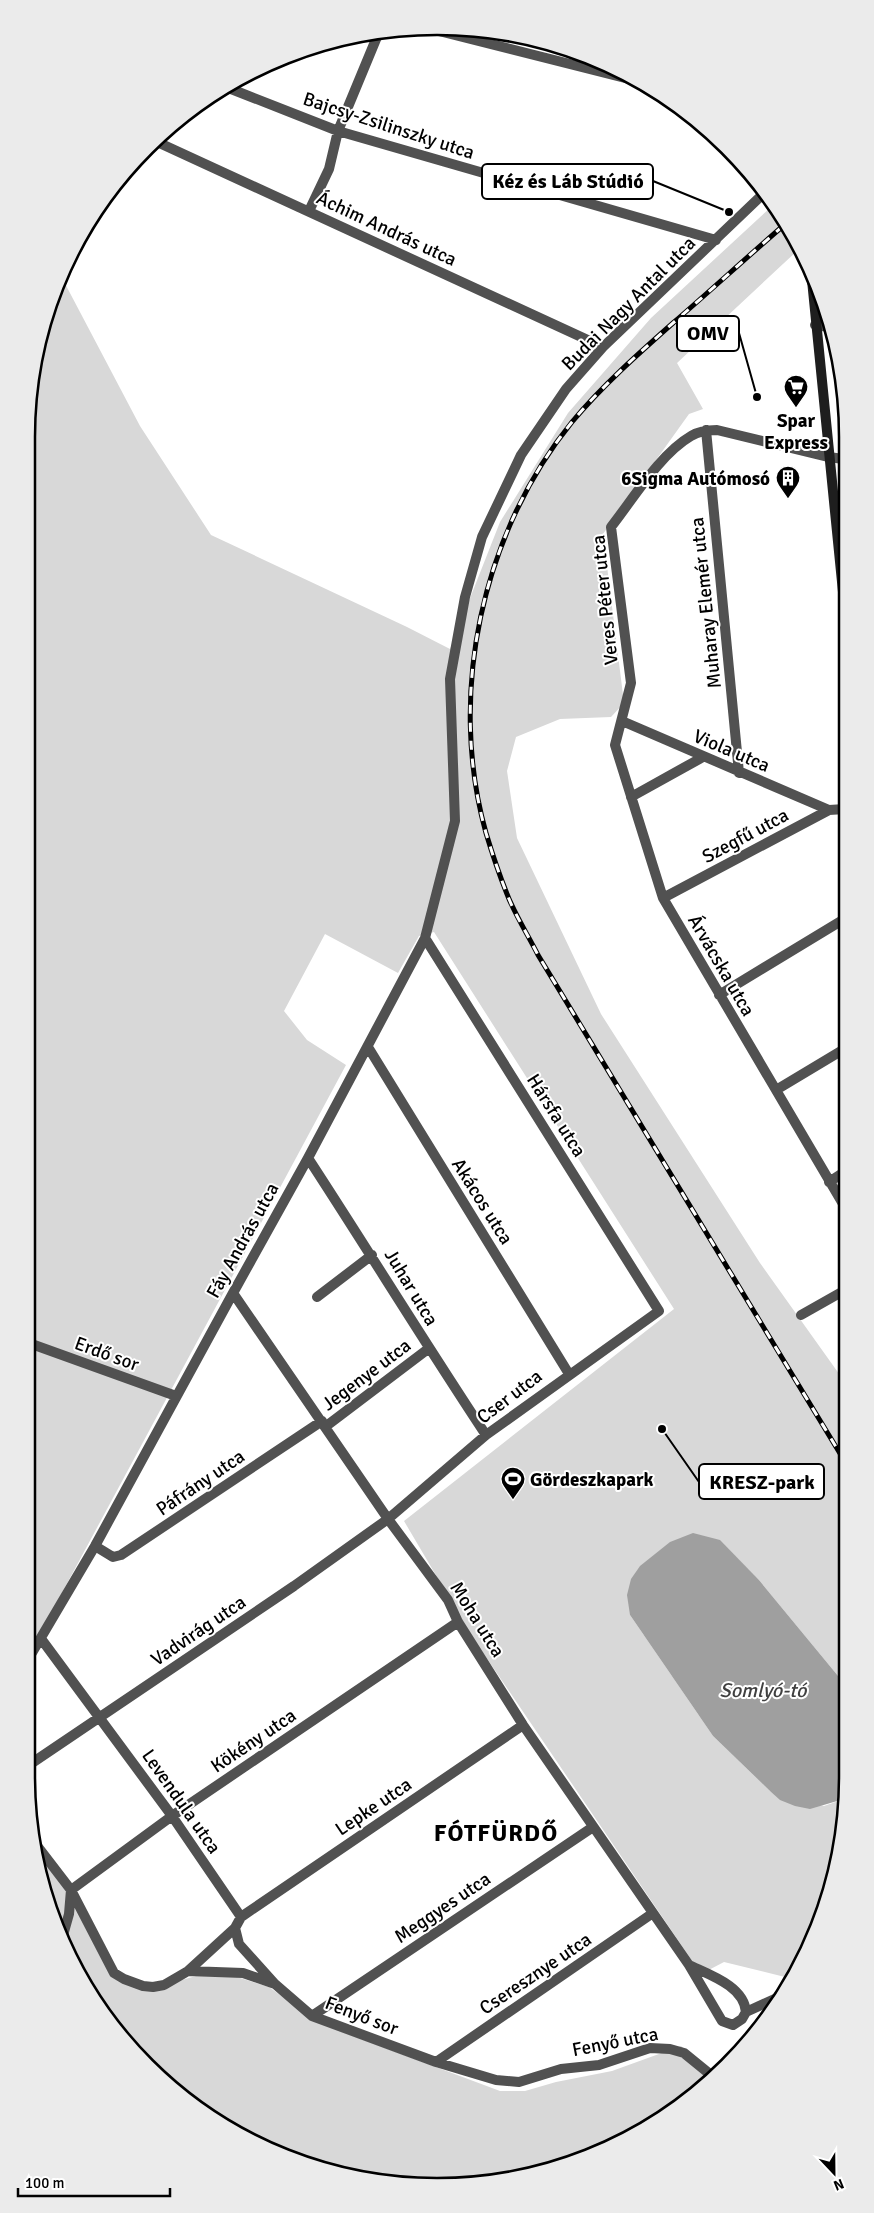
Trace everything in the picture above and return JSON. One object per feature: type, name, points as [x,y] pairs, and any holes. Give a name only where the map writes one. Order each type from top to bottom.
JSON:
[{"type":"main road","points":[[813,295],[839,550]]},
{"type":"street","points":[[458,36],[613,75]]},
{"type":"street","points":[[309,211],[329,169],[338,131],[376,40]]},
{"type":"street","name":"Bajcsy-Zsilinszky utca","points":[[234,90],[338,131],[716,240]]},
{"type":"street","name":"Áchim András utca","points":[[162,144],[603,347]]},
{"type":"street","name":"Budai Nagy Antal utca","points":[[455,821],[450,679],[465,597],[482,537],[521,455],[566,389],[603,347],[760,197]]},
{"type":"street","points":[[815,325],[823,326]]},
{"type":"street","points":[[706,430],[718,430],[839,458]]},
{"type":"street","name":"Veres Péter utca","points":[[622,721],[631,683],[612,528],[670,451],[692,435],[706,430]]},
{"type":"street","name":"Muharay Elemér utca","points":[[706,430],[739,773]]},
{"type":"street","name":"Viola utca","points":[[622,721],[739,773],[829,810]]},
{"type":"street","name":"Árvácska utca","points":[[622,721],[615,745],[663,898],[839,1198]]},
{"type":"street","points":[[631,797],[703,757]]},
{"type":"street","name":"Szegfű utca","points":[[663,898],[829,810],[839,809]]},
{"type":"street","name":"Fáy András utca","points":[[35,1650],[95,1546],[232,1293],[308,1158],[426,938],[455,821]]},
{"type":"street","points":[[719,995],[839,922]]},
{"type":"street","name":"Hársfa utca","points":[[426,938],[658,1311]]},
{"type":"street","name":"Akácos utca","points":[[368,1047],[569,1374]]},
{"type":"street","points":[[776,1090],[839,1052]]},
{"type":"street","name":"Juhar utca","points":[[308,1158],[372,1255],[428,1349],[486,1435]]},
{"type":"street","points":[[829,1182],[839,1175]]},
{"type":"street","points":[[317,1297],[372,1255]]},
{"type":"street","name":"Moha utca","points":[[232,1293],[388,1519],[448,1600],[458,1622],[524,1724],[689,1965],[722,2021],[733,2025],[742,2019],[746,2012],[745,2002],[734,1989],[689,1965]]},
{"type":"street","points":[[801,1315],[839,1293]]},
{"type":"street","name":"Cser utca","points":[[388,1519],[486,1435],[658,1311]]},
{"type":"street","name":"Erdő sor","points":[[35,1345],[176,1396]]},
{"type":"street","name":"Jegenye utca","points":[[323,1424],[428,1349]]},
{"type":"street","name":"Páfrány utca","points":[[95,1546],[113,1557],[121,1555],[323,1424]]},
{"type":"street","name":"Vadvirág utca","points":[[35,1762],[294,1586],[388,1519]]},
{"type":"street","name":"Kökény utca","points":[[70,1890],[172,1816],[458,1622]]},
{"type":"street","name":"Levendula utca","points":[[42,1640],[172,1816],[241,1917]]},
{"type":"street","name":"Lepke utca","points":[[241,1917],[524,1724]]},
{"type":"street","name":"Meggyes utca","points":[[312,2016],[593,1827]]},
{"type":"street","points":[[43,1854],[70,1890],[114,1973],[136,1984],[153,1987],[164,1985],[188,1971],[235,1928],[241,1917]]},
{"type":"street","points":[[65,1928],[69,1914],[70,1890]]},
{"type":"street","name":"Cseresznye utca","points":[[436,2062],[653,1913]]},
{"type":"street","points":[[235,1928],[239,1944],[275,1984]]},
{"type":"street","name":"Fenyő sor","points":[[188,1971],[243,1973],[275,1984],[312,2016],[436,2062],[496,2080],[519,2082]]},
{"type":"street","points":[[746,2012],[770,2001]]},
{"type":"street","name":"Fenyő utca","points":[[519,2082],[561,2068],[599,2065],[650,2048],[670,2048],[684,2053],[708,2072]]},
{"type":"shaded area","points":[[768,210],[795,253],[677,363],[703,409],[689,414],[603,534],[624,703],[611,717],[560,719],[516,737],[507,771],[517,838],[601,1014],[760,1263],[839,1374],[839,1677],[759,1580],[719,1540],[630,1615],[713,1736],[770,1791],[824,1806],[838,1801],[836,1828],[831,1854],[818,1905],[798,1954],[785,1977],[724,1962],[701,1974],[473,1638],[404,1521],[674,1309],[434,932],[419,936],[398,973],[325,934],[284,1011],[307,1040],[346,1065],[35,1641],[35,437],[38,385],[43,359],[56,308],[65,284],[140,426],[211,535],[450,649],[500,522],[568,413],[651,318]]},
{"type":"shaded area","points":[[45,1865],[79,1905],[115,1971],[139,1985],[164,1985],[210,1972],[237,1977],[269,1987],[321,2024],[500,2091],[525,2091],[556,2082],[612,2071],[681,2046],[710,2070],[682,2095],[638,2124],[615,2137],[566,2157],[489,2175],[437,2178],[385,2175],[308,2157],[259,2137],[214,2110],[172,2078],[135,2041],[103,1999],[76,1954],[56,1905]]},
{"type":"water","name":"Somlyó-tó","points":[[693,1533],[720,1540],[759,1580],[839,1677],[838,1801],[810,1809],[780,1800],[713,1736],[630,1615],[627,1595],[631,1579],[640,1566],[670,1542]]},
{"type":"railway","points":[[780,228],[608,383],[572,422],[541,466],[515,514],[495,564],[481,617],[472,671],[470,726],[475,780],[486,833],[510,902],[538,955],[839,1452]]},
{"type":"place","name":"Kéz és Láb Stúdió","points":[[729,212]]},
{"type":"place","name":"OMV","points":[[757,397]]},
{"type":"place","name":"Spar Express","points":[[796,408]]},
{"type":"place","name":"6Sigma Autómosó","points":[[788,499]]},
{"type":"place","name":"KRESZ-park","points":[[662,1429]]},
{"type":"place","name":"Gördeszkapark","points":[[513,1500]]},
{"type":"district","name":"FÓTFÜRDŐ","points":[[496,1833]]}]
